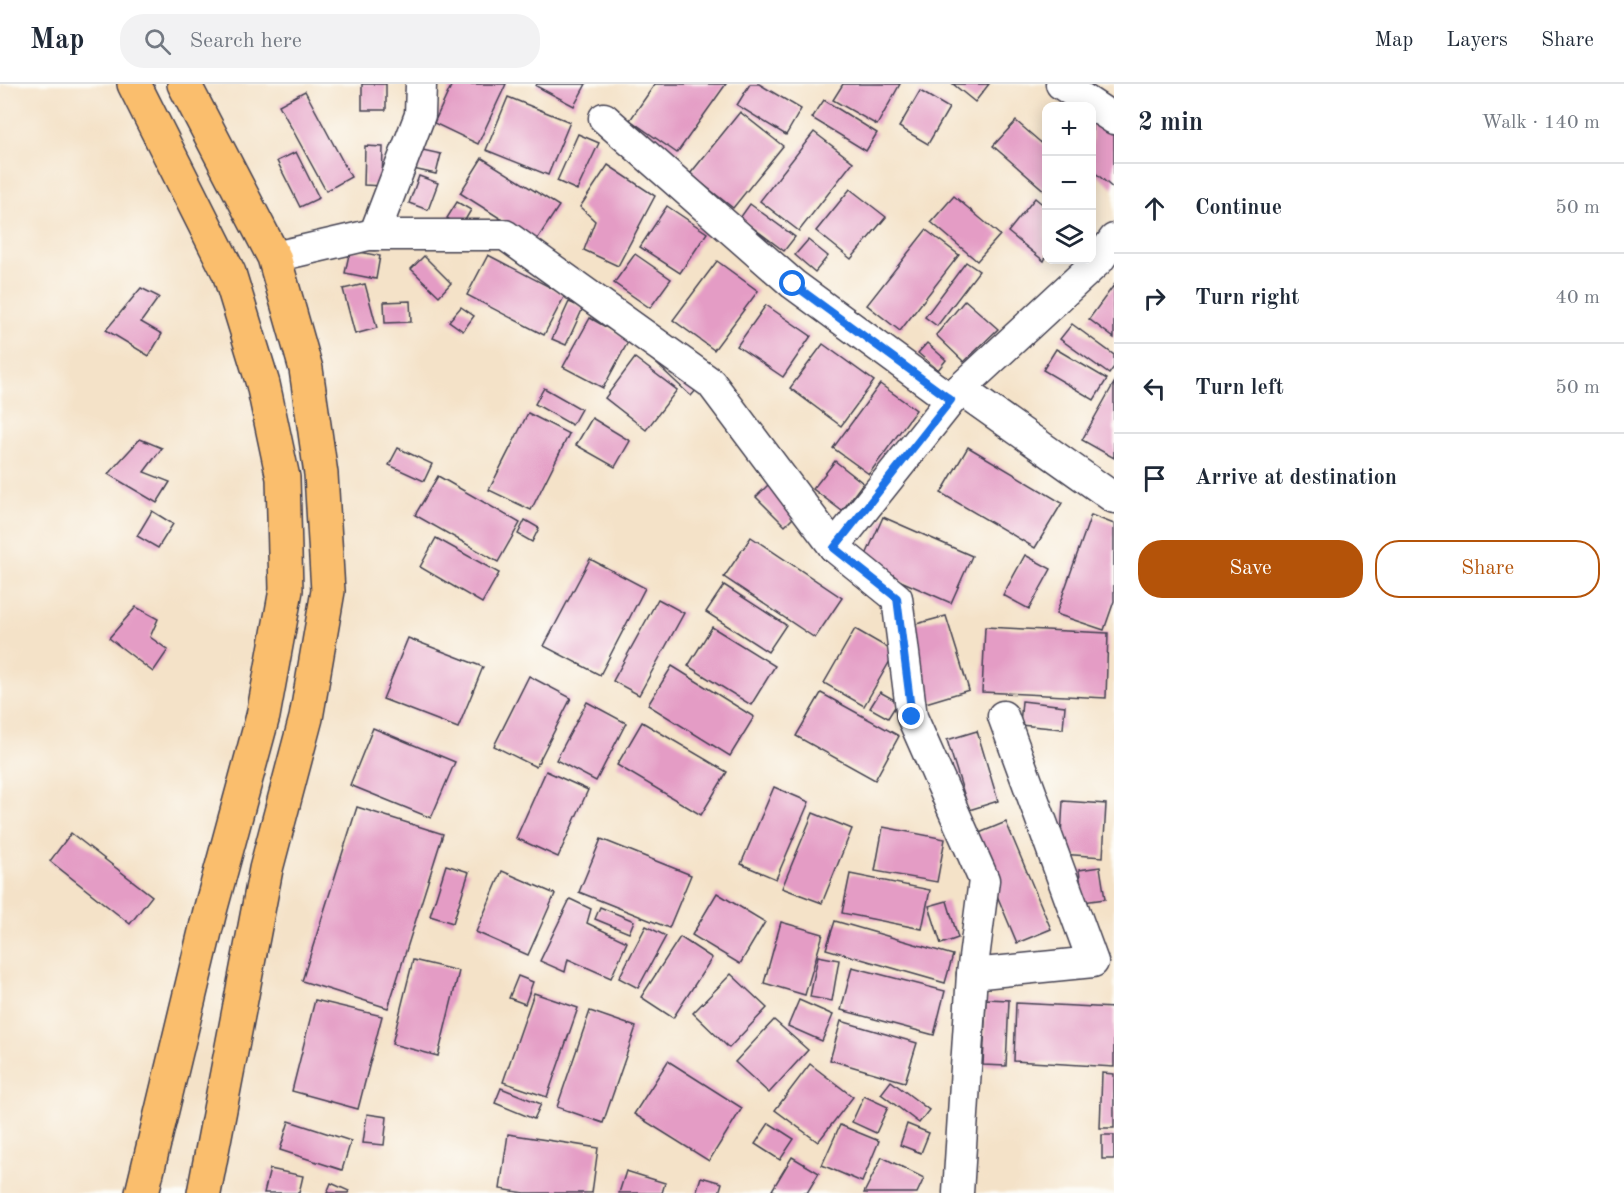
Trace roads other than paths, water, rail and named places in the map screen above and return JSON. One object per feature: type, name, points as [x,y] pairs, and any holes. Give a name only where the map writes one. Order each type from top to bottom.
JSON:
[{"type":"highway","points":[[134,84],[229,273],[260,373],[283,478],[286,590],[263,716],[210,910],[142,1193]]},
{"type":"highway","points":[[184,84],[274,257],[306,369],[321,474],[328,591],[306,718],[266,869],[204,1193]]},
{"type":"street","points":[[374,235],[420,115],[421,84]]},
{"type":"street","points":[[1061,84],[1114,119]]},
{"type":"street","points":[[604,118],[793,284],[956,395],[1114,498]]},
{"type":"street","points":[[274,257],[374,235],[505,235],[711,383],[834,548],[897,598],[912,717],[984,880],[972,974],[958,1193]]},
{"type":"street","points":[[834,548],[956,395],[1099,260],[1114,239]]},
{"type":"street","points":[[972,974],[1093,962],[1004,716]]}]
